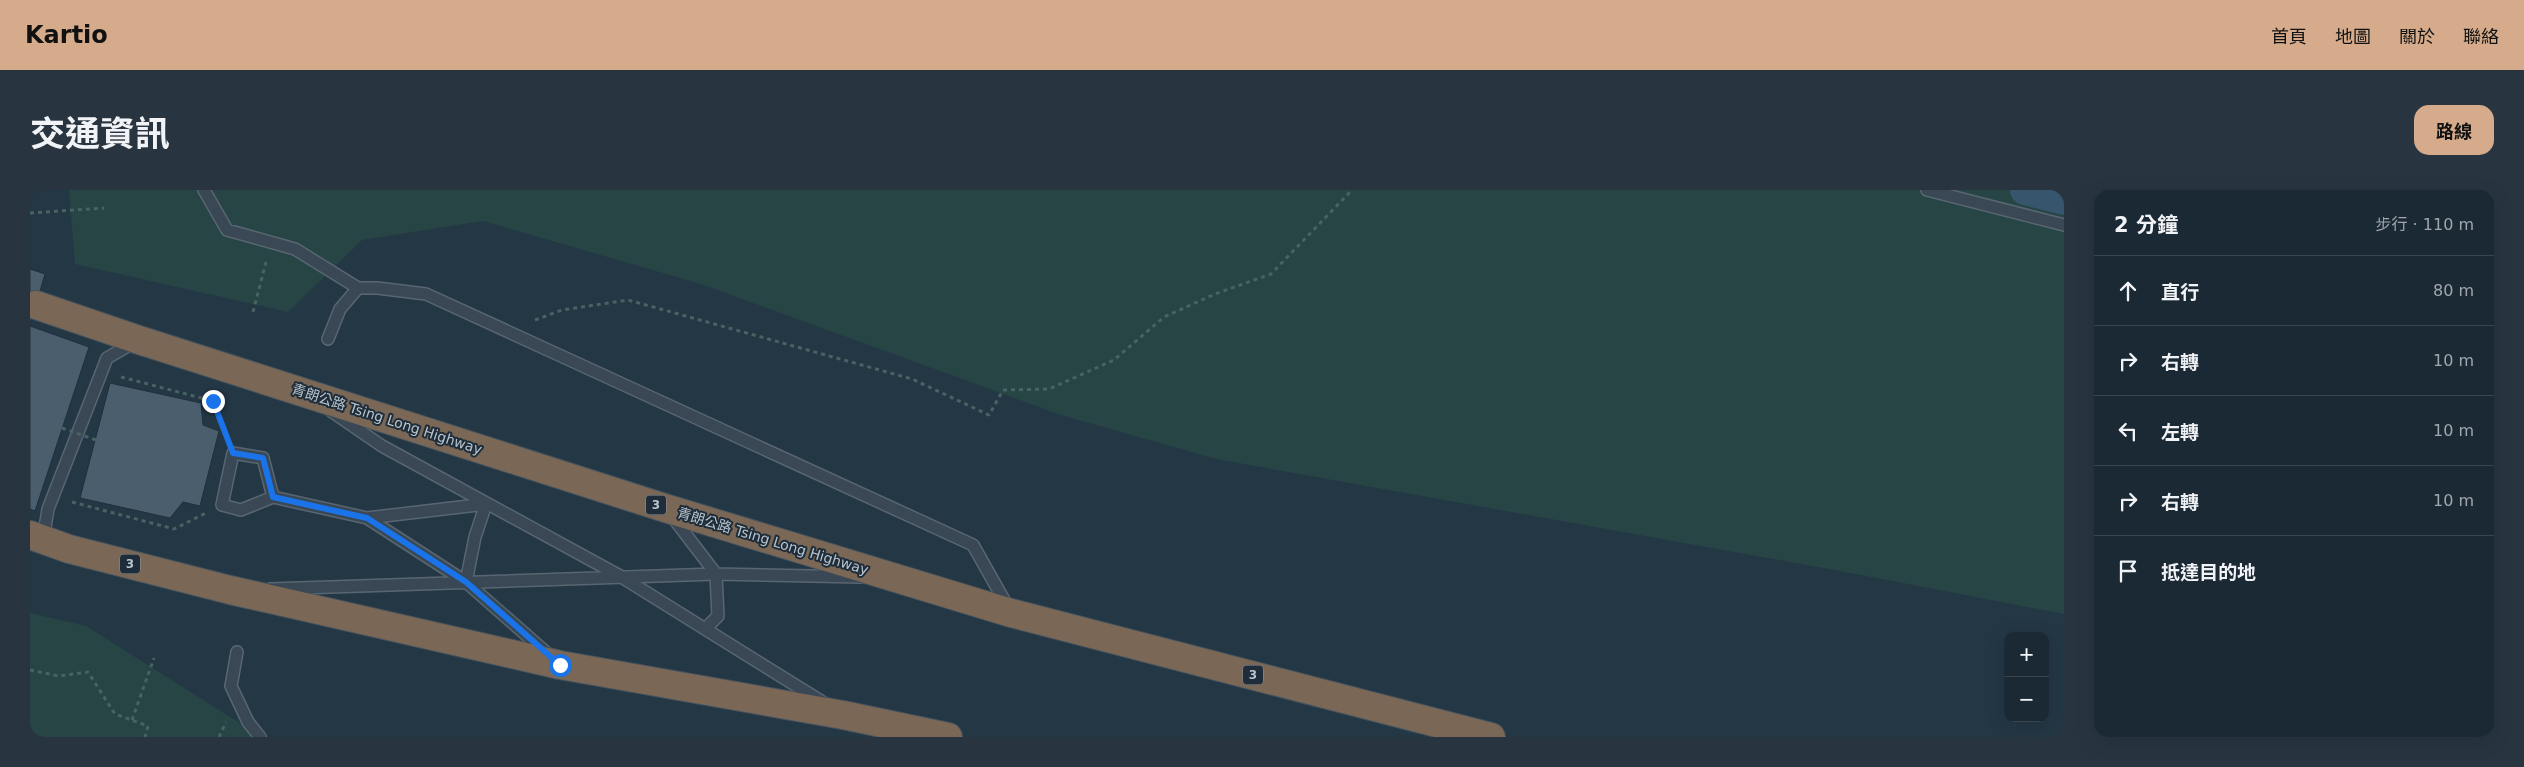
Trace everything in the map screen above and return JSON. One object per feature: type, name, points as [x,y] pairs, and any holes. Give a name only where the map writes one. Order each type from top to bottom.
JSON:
[{"type":"highway","name":"青朗公路 Tsing Long Highway","points":[[36,304],[139,340],[665,508],[1011,613],[1491,737]]},
{"type":"highway","name":"3","points":[[36,538],[230,590],[560,665],[843,715],[948,737]]},
{"type":"lane","points":[[204,190],[227,230],[296,249],[358,288],[377,288],[426,294],[973,545],[1011,613]]},
{"type":"lane","points":[[1927,190],[2064,225]]},
{"type":"lane","points":[[328,339],[340,309],[358,288]]},
{"type":"lane","points":[[36,538],[106,358],[139,340]]},
{"type":"lane","points":[[302,392],[382,446],[620,576],[843,715]]},
{"type":"lane","points":[[273,497],[263,458],[233,453],[222,505],[241,510],[273,497],[367,518],[486,504]]},
{"type":"lane","points":[[466,582],[475,537],[486,504]]},
{"type":"lane","points":[[665,508],[716,574],[718,616],[705,629]]},
{"type":"lane","points":[[367,518],[466,582],[560,665]]},
{"type":"lane","points":[[230,590],[716,574],[895,578]]},
{"type":"lane","points":[[237,652],[231,686],[248,722],[260,737]]},
{"type":"path","points":[[562,310],[628,300],[912,379],[989,414],[1003,390],[1049,389],[1114,360],[1164,317],[1215,294],[1271,274],[1352,190]]},
{"type":"path","points":[[30,213],[104,208]]},
{"type":"path","points":[[253,312],[271,243]]},
{"type":"path","points":[[101,371],[213,401],[233,453]]},
{"type":"path","points":[[62,428],[96,440]]},
{"type":"path","points":[[67,500],[174,529],[222,505]]},
{"type":"path","points":[[132,720],[154,658]]},
{"type":"path","points":[[30,670],[59,676],[88,672],[115,714],[148,726],[145,737]]},
{"type":"green space","points":[[69,190],[2064,190],[2064,614],[1840,571],[1216,459],[1061,415],[701,284],[483,221],[362,240],[288,312],[75,264]]},
{"type":"green space","points":[[30,613],[86,626],[262,737],[30,737]]},
{"type":"building","points":[[30,269],[45,274],[30,325]]},
{"type":"building","points":[[30,326],[89,347],[35,511],[30,509]]},
{"type":"building","points":[[110,383],[201,403],[203,425],[219,431],[200,506],[183,502],[170,518],[80,498]]},
{"type":"waterway","points":[[2025,190],[2064,200]]},
{"type":"route","points":[[213,401],[233,453],[263,458],[273,497],[367,518],[466,582],[560,665]]}]
